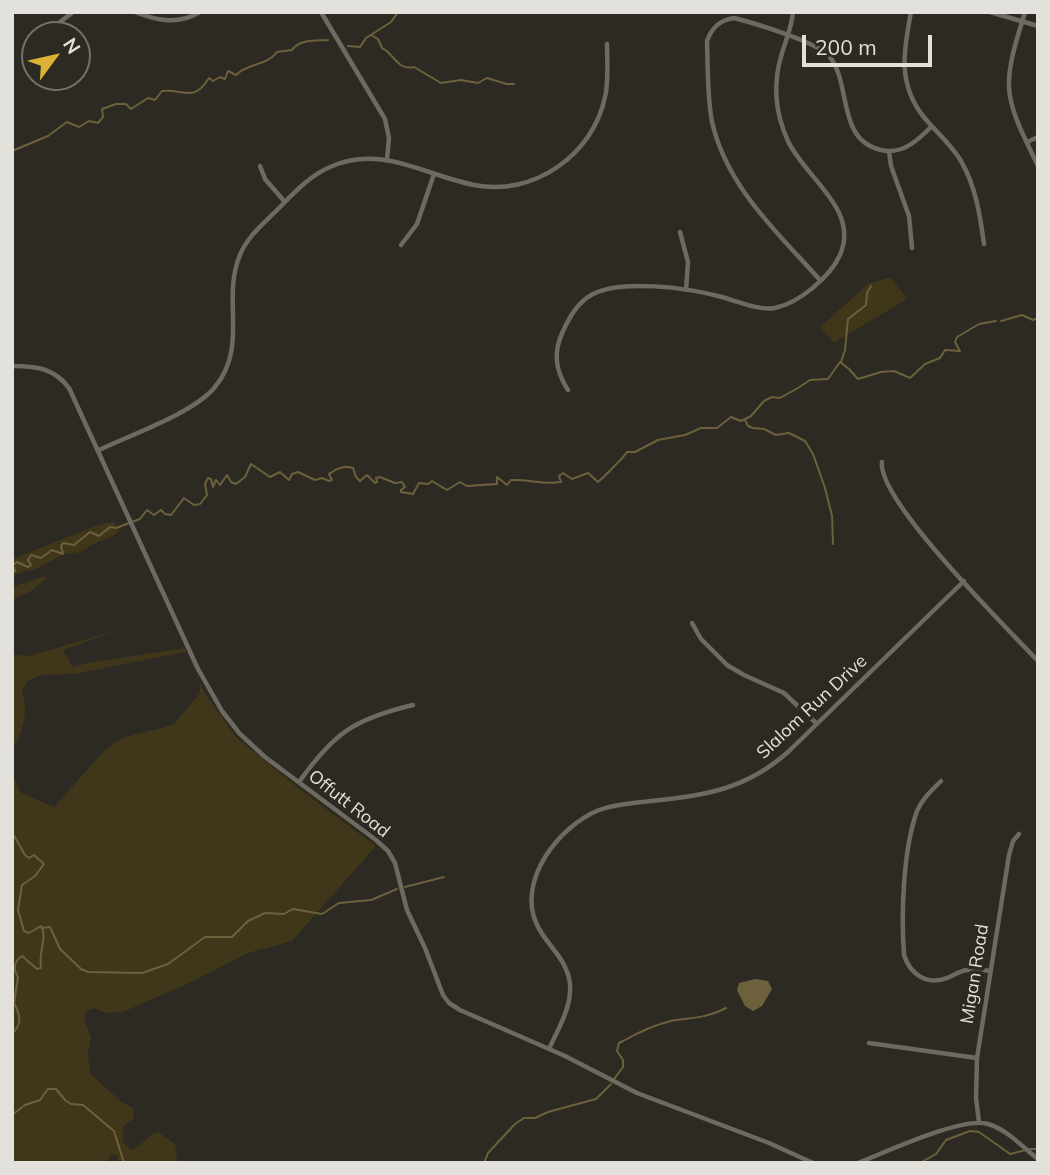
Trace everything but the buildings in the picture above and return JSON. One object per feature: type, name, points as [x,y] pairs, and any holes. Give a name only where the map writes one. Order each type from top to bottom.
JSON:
[{"type":"street","points":[[135,12],[158,20],[176,21],[201,12]]},
{"type":"street","points":[[321,12],[385,119],[389,138],[387,159]]},
{"type":"street","points":[[568,390],[560,379],[555,349],[568,319],[586,299],[609,288],[662,287],[775,308],[802,295],[831,270],[841,253],[844,229],[839,210],[800,163],[781,124],[776,96],[776,78],[793,12]]},
{"type":"street","points":[[911,12],[904,48],[905,78],[914,102],[960,159],[971,182],[984,244]]},
{"type":"street","points":[[990,12],[1038,26]]},
{"type":"street","points":[[1025,12],[1010,68],[1009,91],[1038,166]]},
{"type":"street","points":[[820,280],[753,206],[735,180],[719,147],[712,122],[708,73],[707,41],[710,33],[724,20],[734,18],[812,45],[827,54],[836,68],[846,111],[855,129],[867,144],[874,148],[889,151],[912,144],[932,126]]},
{"type":"street","points":[[99,450],[192,406],[217,385],[227,368],[233,348],[233,283],[239,258],[251,237],[312,177],[332,166],[354,160],[387,159],[475,186],[503,187],[530,181],[556,168],[576,152],[598,120],[606,96],[607,44]]},
{"type":"street","points":[[1027,142],[1038,137]]},
{"type":"street","points":[[889,151],[891,166],[909,216],[912,248]]},
{"type":"street","points":[[260,166],[265,179],[285,202]]},
{"type":"street","points":[[401,245],[417,224],[434,174]]},
{"type":"street","points":[[680,232],[688,262],[686,290]]},
{"type":"street","name":"Offutt Road","points":[[12,366],[41,368],[62,379],[75,398],[198,669],[231,723],[251,745],[376,840],[390,855],[397,868],[407,910],[447,1001],[460,1010],[549,1049],[637,1093],[760,1139],[813,1163]]},
{"type":"street","points":[[882,462],[884,478],[904,513],[1038,661]]},
{"type":"street","name":"Slalom Run Drive","points":[[549,1049],[568,1007],[570,982],[562,959],[536,922],[531,897],[536,875],[559,839],[581,820],[606,808],[706,794],[741,783],[776,763],[964,581]]},
{"type":"street","points":[[692,623],[701,639],[727,665],[744,676],[784,693],[817,724]]},
{"type":"street","points":[[299,782],[325,748],[348,729],[377,714],[413,705]]},
{"type":"street","points":[[941,781],[923,800],[915,819],[905,880],[904,955],[907,964],[915,973],[931,981],[969,969],[990,971]]},
{"type":"street","name":"Migan Road","points":[[979,1122],[976,1098],[977,1058],[1009,855],[1013,841],[1019,834]]},
{"type":"street","points":[[869,1043],[977,1058]]},
{"type":"street","points":[[858,1163],[960,1125],[979,1122],[1000,1129],[1038,1158]]},
{"type":"shaded area","points":[[890,277],[907,299],[834,343],[820,327],[868,284]]},
{"type":"shaded area","points":[[113,522],[120,530],[112,537],[12,577],[12,559],[98,525]]},
{"type":"shaded area","points":[[45,576],[47,578],[31,591],[12,600],[12,587]]},
{"type":"shaded area","points":[[121,629],[63,650],[73,667],[185,648],[185,652],[74,674],[41,675],[28,681],[22,691],[24,721],[12,750],[12,654],[29,656]]},
{"type":"shaded area","points":[[200,683],[236,737],[376,846],[292,941],[248,953],[123,1012],[106,1013],[93,1008],[87,1011],[84,1018],[91,1038],[88,1053],[90,1074],[122,1102],[133,1108],[134,1118],[123,1127],[123,1142],[131,1150],[158,1132],[175,1144],[177,1160],[180,1163],[118,1163],[118,1157],[113,1154],[105,1163],[12,1163],[12,772],[20,792],[54,807],[104,751],[117,741],[173,725],[200,693]]},
{"type":"shaded area","points":[[755,979],[768,981],[772,989],[762,1006],[753,1011],[745,1006],[737,990],[739,983]]},
{"type":"waterway","points":[[348,46],[360,47],[366,38],[391,22],[398,12]]},
{"type":"waterway","points":[[371,35],[404,67],[414,67],[441,83],[461,80],[478,83],[487,78],[514,84]]},
{"type":"waterway","points":[[12,151],[48,136],[67,122],[79,127],[89,121],[98,123],[103,117],[102,109],[116,104],[126,104],[131,109],[148,98],[155,100],[162,91],[193,93],[209,78],[213,81],[220,77],[225,79],[228,71],[236,75],[268,60],[277,52],[292,50],[303,42],[328,40]]},
{"type":"waterway","points":[[841,362],[848,319],[866,305],[871,286]]},
{"type":"waterway","points":[[1001,321],[1022,315],[1033,320],[1038,318]]},
{"type":"waterway","points":[[12,572],[15,571],[13,565],[17,562],[28,567],[31,565],[28,560],[31,555],[41,558],[52,550],[63,554],[63,543],[74,545],[90,532],[99,536],[110,527],[116,528],[140,519],[147,510],[154,515],[161,510],[171,515],[184,498],[194,505],[200,504],[207,495],[205,484],[208,478],[211,479],[213,487],[216,480],[220,485],[227,475],[231,482],[236,484],[245,477],[251,464],[270,477],[280,472],[289,480],[292,474],[298,472],[315,480],[322,478],[329,481],[332,480],[329,474],[331,472],[350,467],[360,481],[367,475],[375,483],[376,478],[380,477],[395,483],[402,482],[405,487],[401,492],[413,494],[419,483],[428,484],[432,481],[447,490],[460,482],[467,486],[497,484],[497,477],[507,485],[511,480],[561,482],[559,476],[563,473],[572,479],[588,473],[598,482],[627,452],[635,452],[658,440],[685,435],[701,428],[717,428],[731,417],[741,421],[751,416],[764,401],[772,397],[780,398],[810,380],[828,379],[840,362],[858,379],[894,371],[910,378],[925,364],[940,358],[945,350],[960,351],[955,342],[957,337],[979,324],[996,321]]},
{"type":"waterway","points":[[745,420],[748,426],[753,428],[764,429],[776,435],[789,433],[805,441],[813,454],[825,488],[832,516],[833,544]]},
{"type":"waterway","points":[[12,832],[25,855],[29,858],[34,855],[44,864],[35,876],[22,885],[18,910],[24,931],[29,933],[41,926],[43,940],[41,968],[37,969],[22,956],[16,963],[18,977],[14,1003],[19,1019],[12,1034]]},
{"type":"waterway","points":[[405,887],[444,877]]},
{"type":"waterway","points":[[42,928],[50,927],[60,949],[81,969],[88,972],[142,973],[168,964],[205,937],[232,937],[248,921],[265,913],[284,914],[293,909],[322,914],[339,903],[371,900],[397,889]]},
{"type":"waterway","points":[[614,1079],[623,1067],[623,1060],[617,1051],[619,1043],[671,1021],[705,1016],[726,1008]]},
{"type":"waterway","points":[[484,1163],[488,1153],[524,1118],[535,1118],[596,1099],[611,1084]]},
{"type":"waterway","points":[[12,1115],[25,1105],[40,1100],[48,1089],[56,1089],[66,1101],[83,1105],[114,1131],[124,1163]]},
{"type":"waterway","points":[[920,1163],[936,1154],[946,1140],[970,1131],[979,1132],[1010,1154],[1038,1149]]}]
